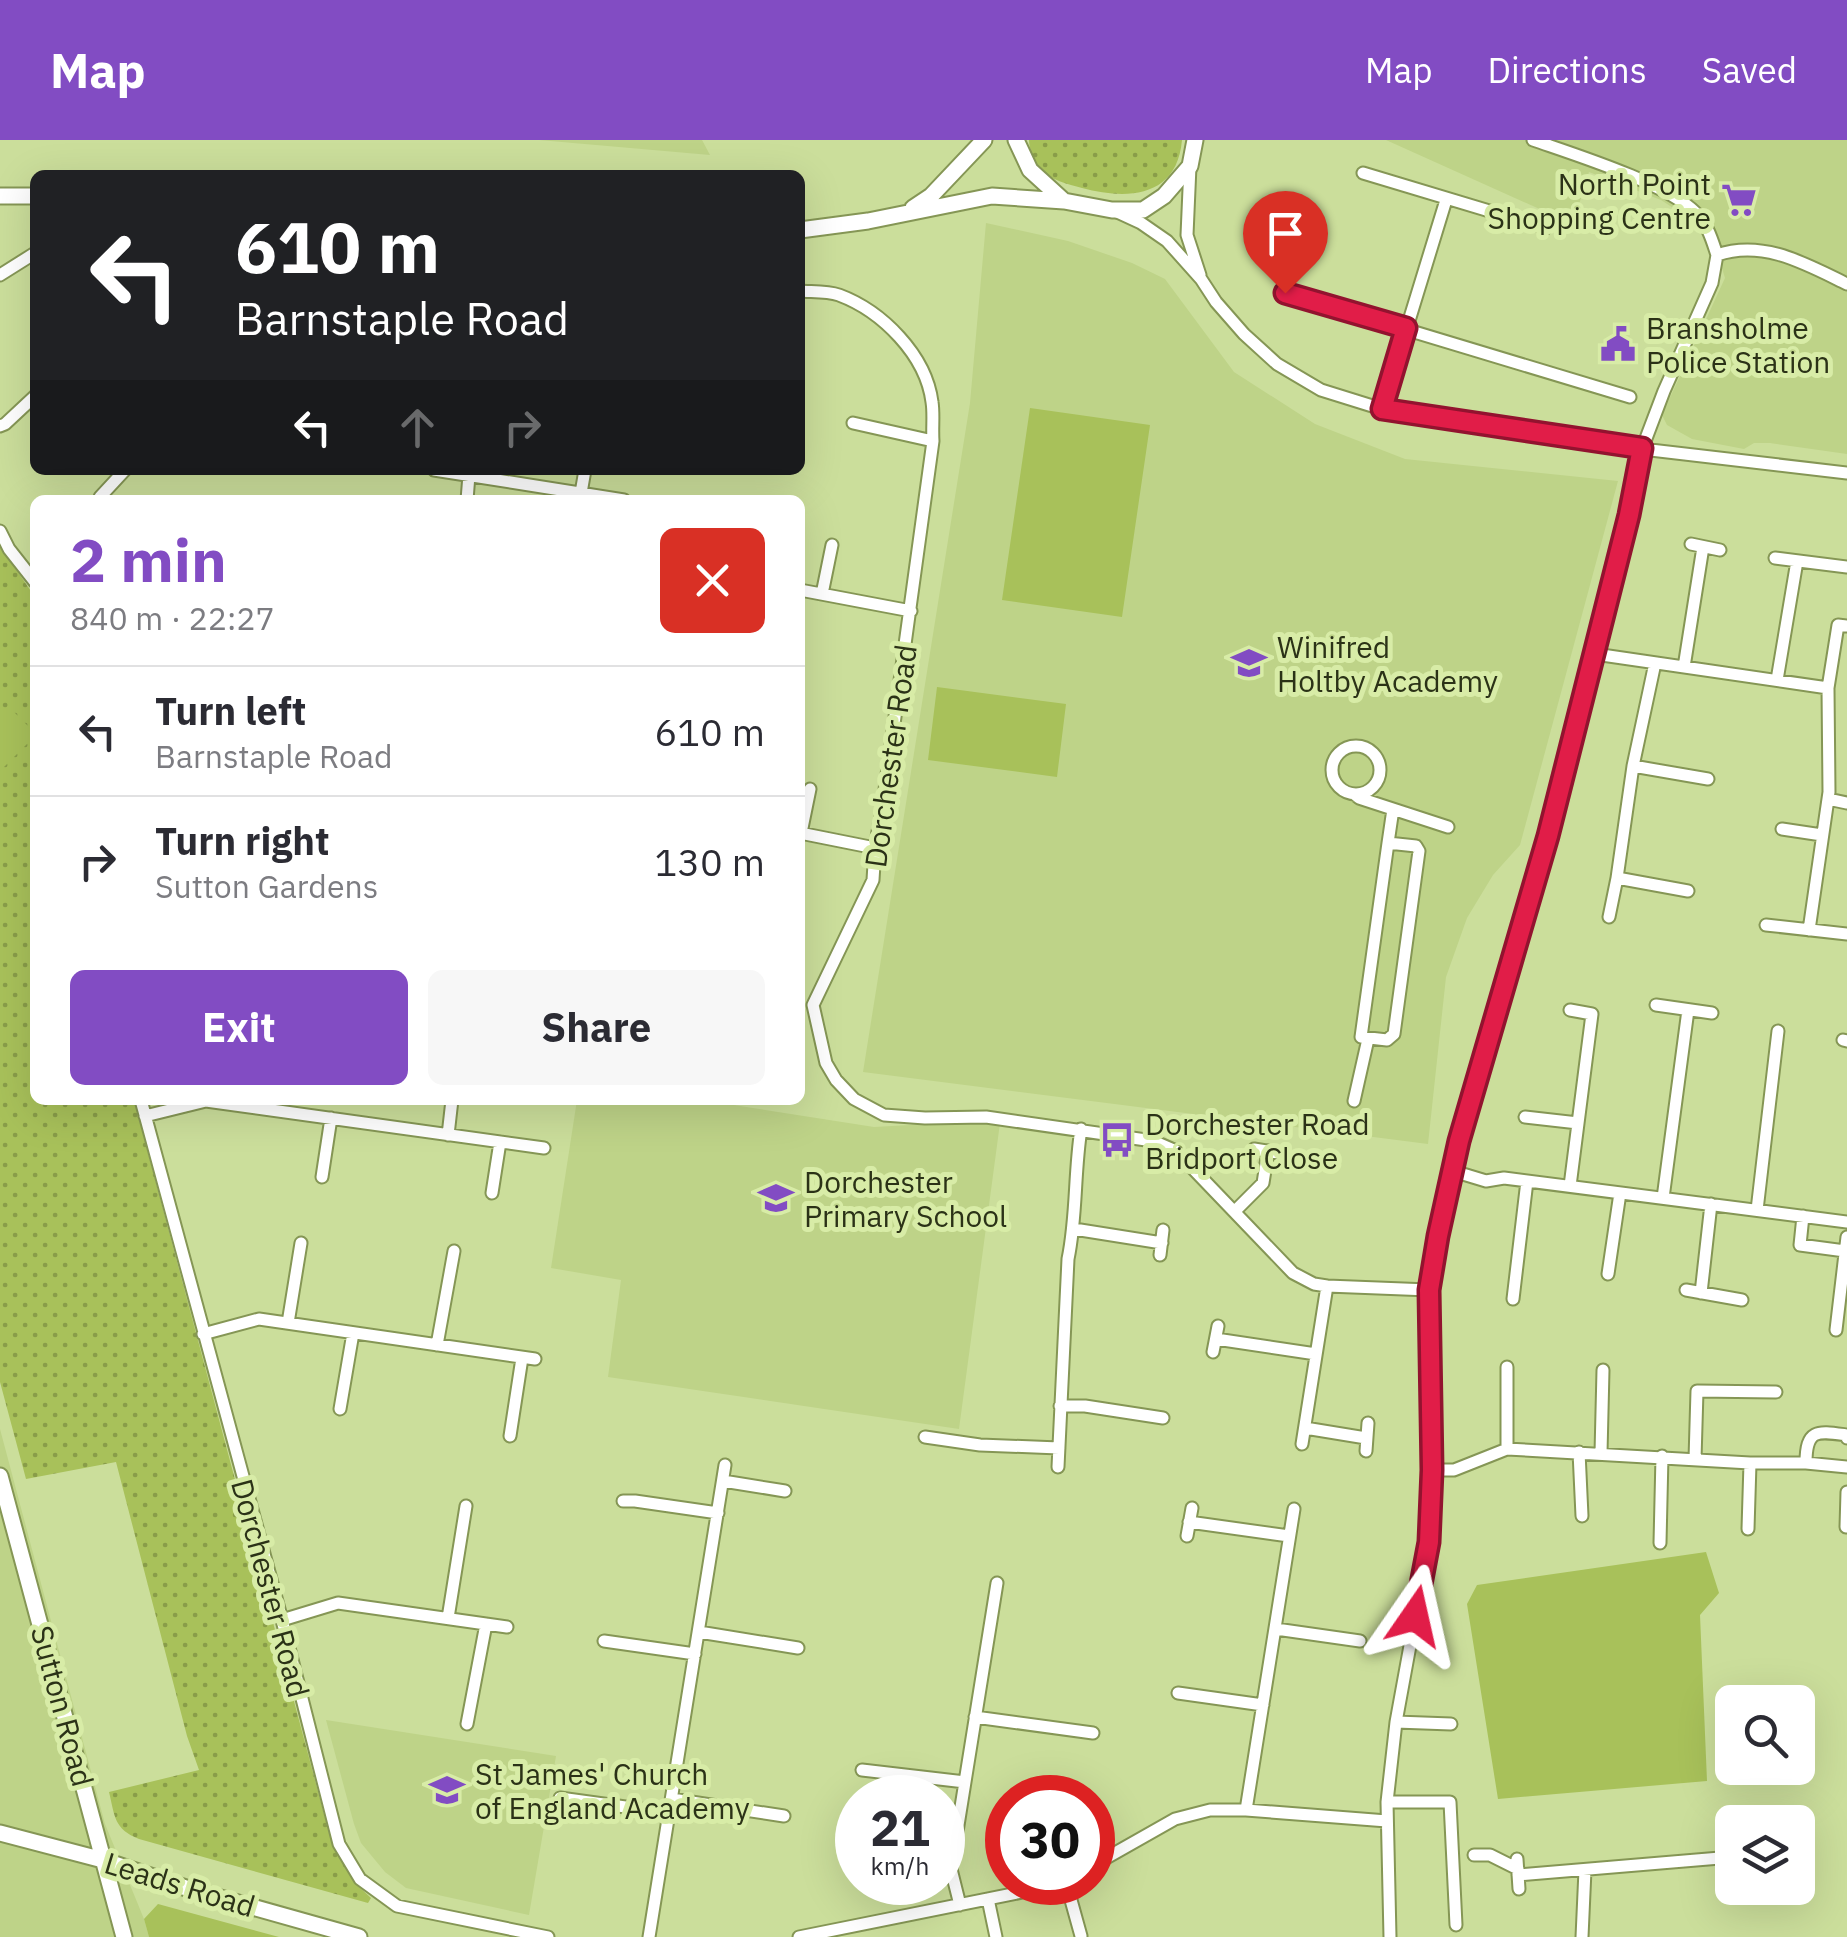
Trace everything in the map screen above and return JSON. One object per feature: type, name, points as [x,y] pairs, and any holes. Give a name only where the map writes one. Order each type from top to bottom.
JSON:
[{"type":"street","points":[[906,212],[932,196],[984,140]]},
{"type":"street","points":[[1016,140],[1030,170],[1064,202]]},
{"type":"street","points":[[1390,1937],[1387,1802],[1396,1722],[1429,1542],[1429,1290],[1438,1236],[1480,1069],[1548,836],[1629,515],[1642,448],[1712,283],[1716,254],[1708,230],[1697,214],[1678,199],[1647,183],[1534,140]]},
{"type":"street","points":[[1196,142],[1190,166],[1187,236],[1201,279]]},
{"type":"street","points":[[805,229],[992,196],[1144,210],[1164,196],[1190,166]]},
{"type":"street","points":[[1362,173],[1546,228]]},
{"type":"street","points":[[0,196],[30,196]]},
{"type":"street","points":[[1382,409],[1446,200]]},
{"type":"street","points":[[1112,210],[1167,241],[1244,334],[1277,364],[1321,390],[1382,409],[1642,448],[1847,473]]},
{"type":"street","points":[[1716,254],[1733,249],[1773,252],[1847,284]]},
{"type":"street","points":[[0,275],[30,256]]},
{"type":"street","name":"Dorchester Road","points":[[805,292],[837,294],[883,320],[908,346],[926,378],[932,402],[933,440],[873,880],[807,1004],[826,1063],[836,1080],[850,1096],[884,1115],[986,1117],[1153,1141],[1176,1151],[1294,1274],[1327,1286],[1429,1290]]},
{"type":"street","points":[[1285,293],[1630,397]]},
{"type":"street","points":[[0,426],[30,401]]},
{"type":"street","points":[[854,423],[933,440]]},
{"type":"street","points":[[102,495],[120,475]]},
{"type":"street","points":[[462,475],[588,495]]},
{"type":"street","points":[[581,494],[583,475]]},
{"type":"street","points":[[466,495],[468,476]]},
{"type":"street","points":[[0,532],[30,576]]},
{"type":"street","points":[[822,594],[832,545]]},
{"type":"street","points":[[1684,667],[1697,545],[1720,550]]},
{"type":"street","points":[[1775,558],[1847,567]]},
{"type":"street","points":[[1777,680],[1797,561]]},
{"type":"street","points":[[805,591],[911,611]]},
{"type":"street","points":[[1809,930],[1828,799],[1828,688],[1840,652],[1838,625],[1847,626]]},
{"type":"street","points":[[1594,654],[1828,688]]},
{"type":"street","points":[[1609,917],[1633,766],[1655,663]]},
{"type":"street","points":[[1354,794],[1374,786],[1380,772],[1371,751],[1356,746],[1340,752],[1332,766],[1335,782],[1346,792],[1448,826]]},
{"type":"street","points":[[1633,766],[1708,779]]},
{"type":"street","points":[[805,811],[810,789]]},
{"type":"street","points":[[1828,799],[1847,803]]},
{"type":"street","points":[[1388,843],[1416,846],[1419,851],[1394,1034],[1387,1040],[1361,1036],[1388,843],[1393,809]]},
{"type":"street","points":[[1782,829],[1822,835]]},
{"type":"street","points":[[805,834],[875,848]]},
{"type":"street","points":[[1617,878],[1688,891]]},
{"type":"street","points":[[1766,925],[1847,934]]},
{"type":"street","points":[[1656,1005],[1712,1012]]},
{"type":"street","points":[[1570,1010],[1592,1014],[1570,1186]]},
{"type":"street","points":[[1663,1198],[1688,1010]]},
{"type":"street","points":[[1757,1210],[1778,1031]]},
{"type":"street","points":[[1354,1101],[1368,1038]]},
{"type":"street","name":"Dorchester Road","points":[[142,1105],[339,1844],[360,1879],[397,1906],[548,1937]]},
{"type":"street","points":[[145,1116],[190,1105]]},
{"type":"street","points":[[248,1105],[543,1148]]},
{"type":"street","points":[[448,1135],[451,1105]]},
{"type":"street","points":[[1524,1117],[1578,1122]]},
{"type":"street","points":[[322,1177],[331,1118]]},
{"type":"street","points":[[1058,1466],[1068,1259],[1081,1129]]},
{"type":"street","points":[[492,1194],[500,1142]]},
{"type":"street","points":[[1254,1149],[1285,1154]]},
{"type":"street","points":[[1235,1211],[1263,1183],[1268,1150]]},
{"type":"street","points":[[1453,1171],[1486,1181],[1527,1180],[1847,1222]]},
{"type":"street","points":[[1513,1299],[1527,1180]]},
{"type":"street","points":[[1608,1274],[1620,1193]]},
{"type":"street","points":[[1701,1293],[1711,1204]]},
{"type":"street","points":[[1804,1216],[1800,1245],[1846,1244],[1836,1330]]},
{"type":"street","points":[[1074,1229],[1162,1242]]},
{"type":"street","points":[[288,1323],[301,1244]]},
{"type":"street","points":[[437,1345],[454,1251]]},
{"type":"street","points":[[1302,1444],[1327,1286]]},
{"type":"street","points":[[1686,1290],[1742,1300]]},
{"type":"street","points":[[203,1334],[259,1319],[528,1358],[510,1436]]},
{"type":"street","points":[[1213,1352],[1217,1332],[1316,1354]]},
{"type":"street","points":[[340,1409],[353,1333]]},
{"type":"street","points":[[1507,1450],[1508,1366]]},
{"type":"street","points":[[1601,1453],[1603,1370]]},
{"type":"street","points":[[1695,1459],[1696,1391],[1776,1392]]},
{"type":"street","points":[[1060,1406],[1163,1418]]},
{"type":"street","points":[[1304,1428],[1366,1445],[1368,1422]]},
{"type":"street","points":[[1806,1462],[1806,1447],[1812,1436],[1821,1432],[1847,1434],[1847,1438]]},
{"type":"street","points":[[925,1437],[980,1445],[1059,1448]]},
{"type":"street","points":[[1432,1470],[1454,1470],[1507,1450],[1847,1467]]},
{"type":"street","points":[[1579,1452],[1582,1516]]},
{"type":"street","points":[[1660,1543],[1662,1456]]},
{"type":"street","points":[[1748,1529],[1750,1463]]},
{"type":"street","points":[[649,1937],[726,1465]]},
{"type":"street","name":"Sutton Road","points":[[0,1476],[124,1937]]},
{"type":"street","points":[[723,1481],[784,1490]]},
{"type":"street","points":[[1846,1527],[1847,1492]]},
{"type":"street","points":[[622,1501],[718,1513]]},
{"type":"street","points":[[448,1618],[466,1506]]},
{"type":"street","points":[[1192,1508],[1188,1529],[1289,1536]]},
{"type":"street","points":[[1246,1810],[1294,1509]]},
{"type":"street","points":[[965,1782],[998,1583]]},
{"type":"street","points":[[282,1620],[338,1603],[507,1627]]},
{"type":"street","points":[[467,1724],[486,1624]]},
{"type":"street","points":[[1276,1629],[1360,1641]]},
{"type":"street","points":[[698,1632],[798,1648]]},
{"type":"street","points":[[604,1640],[695,1654]]},
{"type":"street","points":[[1178,1693],[1262,1706]]},
{"type":"street","points":[[975,1718],[1093,1733]]},
{"type":"street","points":[[1396,1722],[1451,1724]]},
{"type":"street","points":[[862,1769],[910,1775]]},
{"type":"street","points":[[560,1798],[784,1816]]},
{"type":"street","points":[[1387,1802],[1450,1802],[1456,1925]]},
{"type":"street","points":[[1115,1853],[1175,1819],[1210,1810],[1387,1821]]},
{"type":"street","name":"Leads Road","points":[[0,1833],[359,1937]]},
{"type":"street","points":[[1474,1855],[1490,1856],[1518,1868],[1586,1870],[1715,1859]]},
{"type":"street","points":[[1518,1868],[1519,1889]]},
{"type":"street","points":[[1582,1937],[1586,1870]]},
{"type":"street","points":[[799,1937],[960,1905]]},
{"type":"street","points":[[989,1905],[996,1937]]},
{"type":"street","points":[[1072,1905],[1081,1936]]},
{"type":"shaded area","points":[[539,140],[702,140],[710,155]]},
{"type":"shaded area","points":[[1029,140],[1182,140],[1171,174],[1160,184],[1116,194],[1082,188],[1049,176],[1036,163]]},
{"type":"shaded area","name":"North Point Shopping Centre","points":[[1386,140],[1847,140],[1847,454],[1770,443],[1754,443],[1744,449],[1692,439],[1667,425],[1662,415],[1725,278],[1704,236],[1681,213],[1661,200],[1589,172],[1573,224]]},
{"type":"shaded area","name":"Winifred Holtby Academy","points":[[986,223],[1068,241],[1165,279],[1234,372],[1315,424],[1405,459],[1618,481],[1520,845],[1493,875],[1467,918],[1446,977],[1428,1144],[863,1072],[970,403]]},
{"type":"shaded area","points":[[1030,408],[1150,425],[1122,617],[1002,600]]},
{"type":"shaded area","points":[[0,546],[30,590],[30,1105],[135,1105],[332,1844],[355,1883],[371,1898],[368,1903],[139,1839],[120,1826],[109,1792],[199,1770],[116,1462],[26,1479],[0,1382]]},
{"type":"shaded area","points":[[937,687],[1066,704],[1057,777],[928,760]]},
{"type":"shaded area","points":[[8,706],[30,728],[30,741],[0,771],[0,714]]},
{"type":"shaded area","name":"Dorchester Primary School","points":[[576,1105],[734,1105],[874,1127],[1000,1123],[959,1429],[608,1377],[621,1280],[551,1268]]},
{"type":"shaded area","points":[[0,1429],[105,1824],[149,1937],[0,1937]]},
{"type":"shaded area","points":[[1706,1552],[1719,1593],[1700,1615],[1707,1781],[1498,1799],[1467,1604],[1477,1585]]},
{"type":"shaded area","name":"St James' Church of England Academy","points":[[326,1720],[556,1756],[529,1915],[406,1888],[385,1872],[361,1843]]},
{"type":"shaded area","points":[[158,1904],[279,1937],[149,1937],[144,1919]]},
{"type":"place","name":"North Point Shopping Centre","points":[[1739,200]]},
{"type":"place","name":"Bransholme Police Station","points":[[1618,344]]},
{"type":"place","name":"Winifred Holtby Academy","points":[[1249,663]]},
{"type":"place","name":"Dorchester Road Bridport Close","points":[[1117,1140]]},
{"type":"place","name":"Dorchester Primary School","points":[[776,1198]]},
{"type":"place","name":"St James' Church of England Academy","points":[[447,1790]]},
{"type":"route","points":[[1285,293],[1406,328],[1382,409],[1642,448],[1629,515],[1548,836],[1459,1141],[1438,1236],[1429,1290],[1429,1542],[1415,1616]]}]
